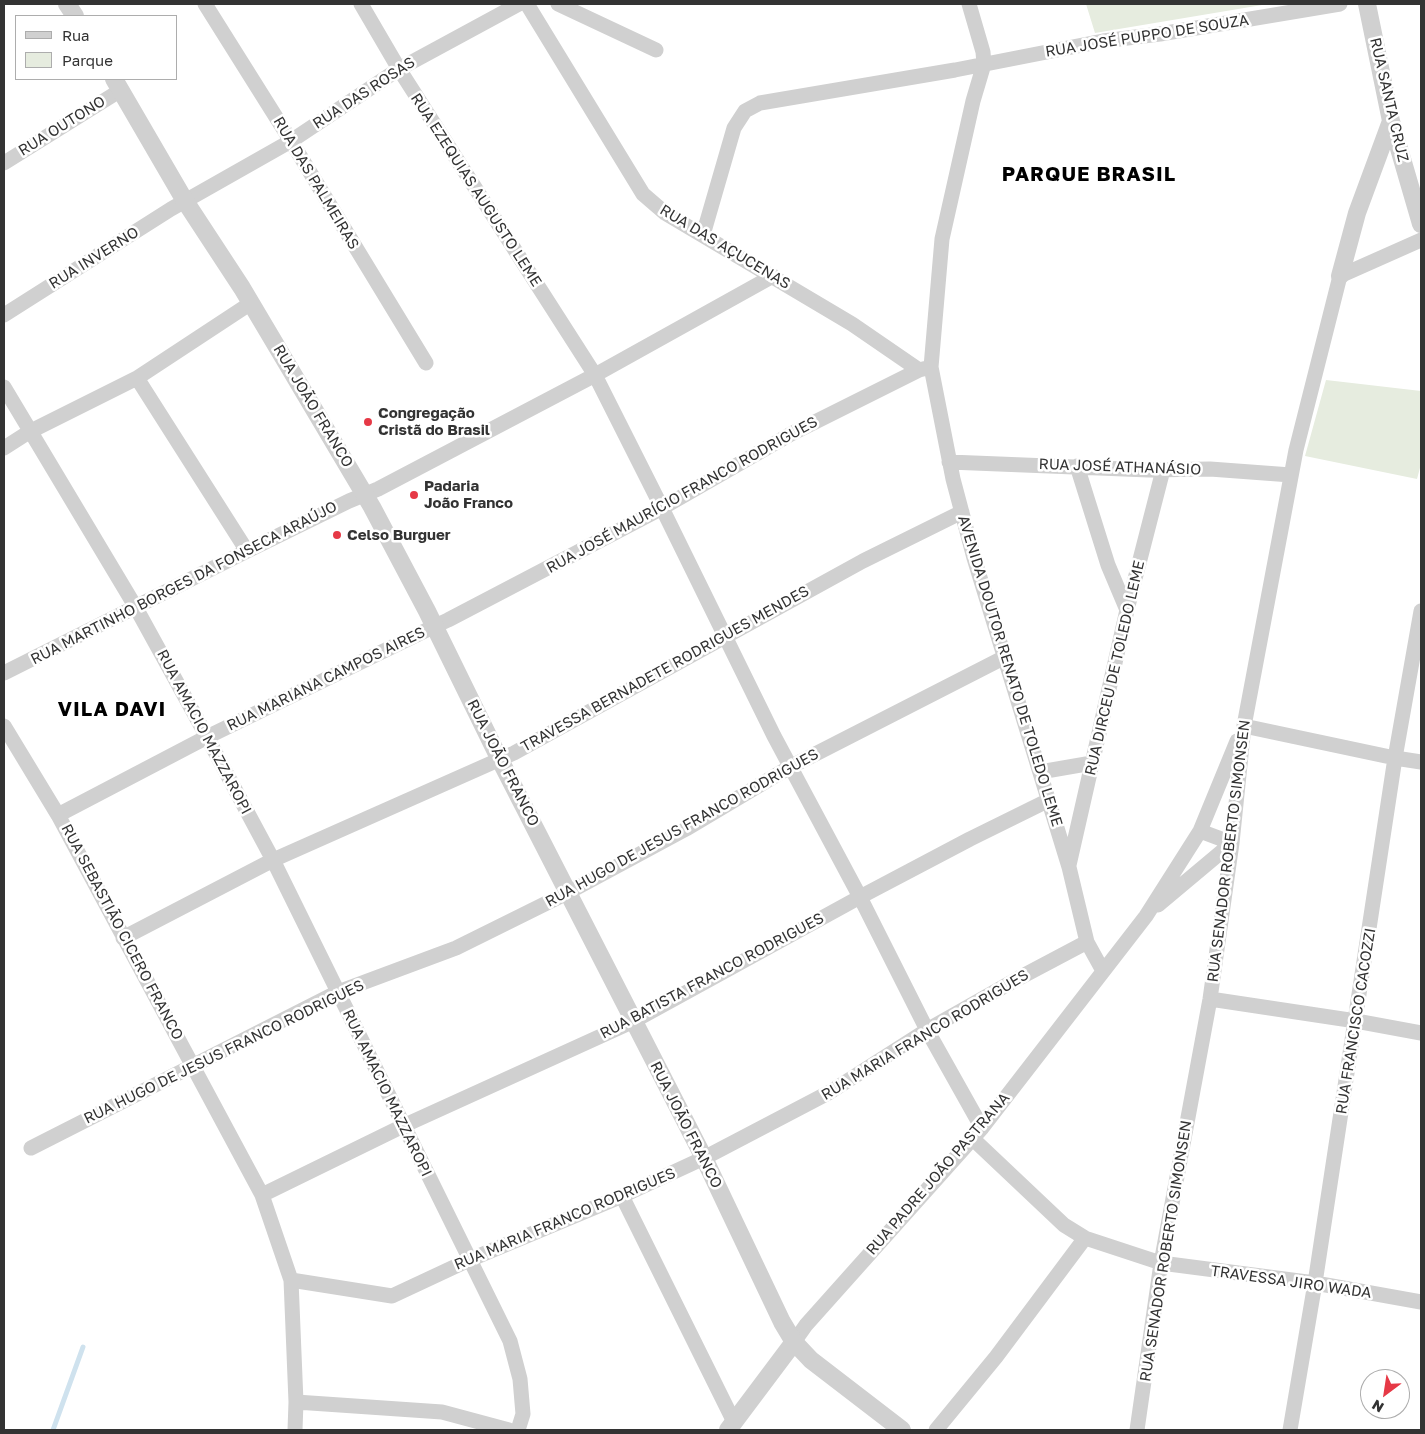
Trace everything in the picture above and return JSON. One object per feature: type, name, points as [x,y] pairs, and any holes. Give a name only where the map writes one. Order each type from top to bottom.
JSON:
[{"type":"street","points":[[67,4],[74,15]]},
{"type":"street","name":"RUA DAS PALMEIRAS","points":[[205,4],[426,363]]},
{"type":"street","name":"RUA EZEQUIAS AUGUSTO LEME","points":[[360,4],[398,69],[595,375],[790,767],[860,897]]},
{"type":"street","name":"RUA DAS ROSAS","points":[[185,201],[291,141],[398,69],[519,4]]},
{"type":"street","name":"RUA DAS AÇUCENAS","points":[[526,4],[642,194],[665,213],[925,368]]},
{"type":"street","points":[[558,4],[656,50]]},
{"type":"street","points":[[969,4],[983,52],[984,64]]},
{"type":"street","name":"RUA JOSÉ PUPPO DE SOUZA","points":[[703,235],[734,128],[745,111],[760,103],[1104,41],[1160,34],[1340,4]]},
{"type":"street","name":"RUA SANTA CRUZ","points":[[1367,4],[1391,121],[1421,224]]},
{"type":"street","name":"AVENIDA DOUTOR RENATO DE TOLEDO LEME","points":[[984,64],[972,101],[942,239],[925,368],[962,512],[1069,867],[1087,942],[1102,971]]},
{"type":"street","name":"RUA OUTONO","points":[[4,163],[118,84]]},
{"type":"street","name":"RUA JOÃO FRANCO","points":[[118,84],[185,201],[251,303],[366,494],[704,1158],[782,1322],[794,1342],[811,1360],[902,1430]]},
{"type":"street","points":[[1340,276],[1357,212],[1391,121]]},
{"type":"street","name":"RUA INVERNO","points":[[4,315],[185,201]]},
{"type":"street","points":[[1340,276],[1421,240]]},
{"type":"street","name":"RUA MARTINHO BORGES DA FONSECA ARAÚJO","points":[[4,673],[246,551],[366,494],[595,375],[772,276]]},
{"type":"street","name":"RUA SENADOR ROBERTO SIMONSEN","points":[[1137,1430],[1161,1263],[1210,998],[1232,843],[1244,726],[1296,450],[1340,276]]},
{"type":"street","points":[[4,448],[29,432],[137,378],[251,303]]},
{"type":"street","name":"RUA JOSÉ MAURÍCIO FRANCO RODRIGUES","points":[[434,626],[662,508],[791,434],[925,368]]},
{"type":"street","points":[[137,378],[246,551]]},
{"type":"street","name":"RUA AMACIO MAZZAROPI","points":[[4,387],[29,432],[135,606],[207,737],[272,860],[510,1341],[520,1379],[523,1414],[518,1430]]},
{"type":"street","name":"RUA JOSÉ ATHANÁSIO","points":[[949,462],[1163,470],[1210,469],[1291,475]]},
{"type":"street","points":[[1077,466],[1108,565],[1127,610]]},
{"type":"street","name":"RUA DIRCEU DE TOLEDO LEME","points":[[1069,867],[1127,610],[1163,470]]},
{"type":"street","name":"TRAVESSA BERNADETE RODRIGUES MENDES","points":[[123,938],[272,860],[514,753],[863,561],[962,512]]},
{"type":"street","name":"RUA FRANCISCO CACOZZI","points":[[1290,1430],[1356,1021],[1395,758],[1421,612]]},
{"type":"street","name":"RUA MARIANA CAMPOS AIRES","points":[[58,815],[207,737],[434,626]]},
{"type":"street","name":"RUA HUGO DE JESUS FRANCO RODRIGUES","points":[[31,1148],[338,992],[456,948],[569,892],[686,829],[790,767],[1005,657]]},
{"type":"street","name":"RUA SEBASTIÃO CICERO FRANCO","points":[[4,726],[58,815],[262,1195],[291,1280],[296,1402],[295,1430]]},
{"type":"street","points":[[1244,726],[1421,762]]},
{"type":"street","name":"RUA PADRE JOÃO PASTRANA","points":[[731,1426],[806,1325],[977,1133],[1146,916],[1200,831],[1244,726]]},
{"type":"street","points":[[1040,772],[1092,763]]},
{"type":"street","name":"RUA BATISTA FRANCO RODRIGUES","points":[[262,1195],[403,1126],[634,1021],[860,897],[1049,800]]},
{"type":"street","points":[[1200,831],[1232,843]]},
{"type":"street","name":"RUA PADRE JOÃO PASTRANA","points":[[1146,916],[1232,843]]},
{"type":"street","name":"TRAVESSA JIRO WADA","points":[[860,897],[977,1133],[1064,1225],[1085,1238],[1161,1263],[1315,1283],[1421,1302]]},
{"type":"street","name":"RUA MARIA FRANCO RODRIGUES","points":[[291,1280],[392,1296],[469,1260],[622,1196],[704,1158],[830,1092],[927,1030],[1087,942]]},
{"type":"street","points":[[1210,998],[1421,1033]]},
{"type":"street","points":[[622,1196],[731,1426]]},
{"type":"street","points":[[936,1430],[996,1357],[1085,1238]]},
{"type":"street","points":[[296,1402],[442,1412],[509,1430]]},
{"type":"green space","points":[[1086,4],[1268,4],[1095,33]]},
{"type":"green space","points":[[1326,380],[1421,391],[1421,464],[1417,479],[1305,456]]},
{"type":"waterway","points":[[53,1430],[83,1347]]},
{"type":"place","name":"Congregação Cristã do Brasil","points":[[368,422]]},
{"type":"place","name":"Padaria João Franco","points":[[414,495]]},
{"type":"place","name":"Celso Burguer","points":[[337,535]]},
{"type":"district","name":"PARQUE BRASIL","points":[[1089,175]]},
{"type":"district","name":"VILA DAVI","points":[[112,710]]}]
